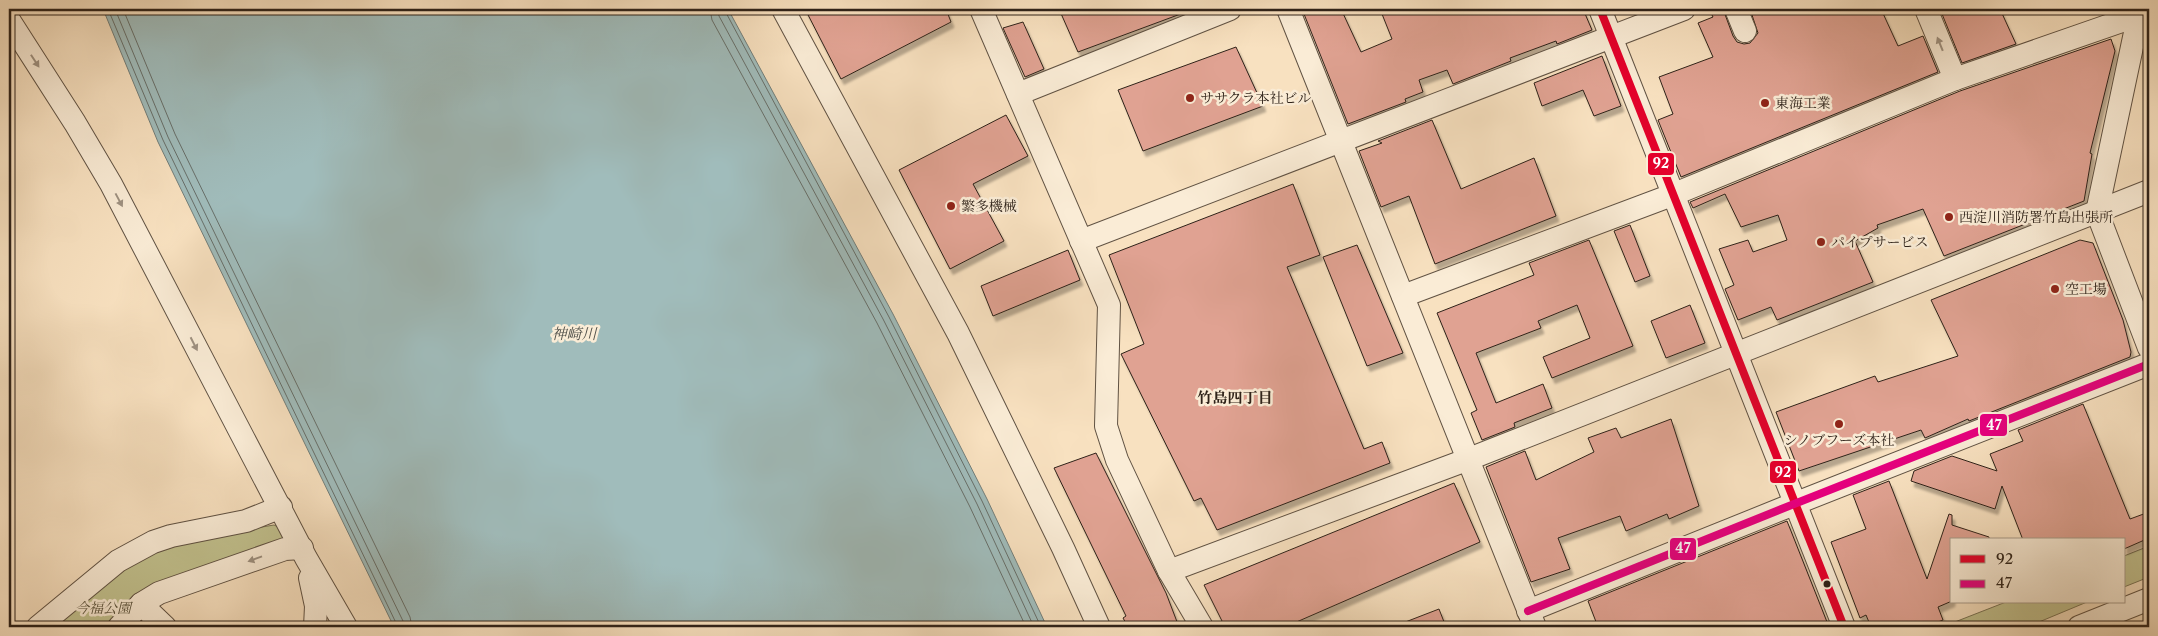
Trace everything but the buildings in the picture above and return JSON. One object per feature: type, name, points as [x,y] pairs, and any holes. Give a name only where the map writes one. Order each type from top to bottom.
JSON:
[{"type":"street","points":[[783,9],[958,333],[1063,548],[1099,627]]},
{"type":"street","points":[[981,9],[1108,305],[1106,426],[1117,460],[1169,571],[1202,627]]},
{"type":"street","points":[[1018,94],[1230,9]]},
{"type":"street","points":[[1288,9],[1532,619],[1794,504],[2149,364]]},
{"type":"street","points":[[1600,9],[1672,196],[1844,627]]},
{"type":"street","points":[[1081,241],[1684,9]]},
{"type":"street","points":[[1736,9],[1744,31]]},
{"type":"street","points":[[1926,9],[1955,79]]},
{"type":"street","points":[[1403,296],[1672,196],[1955,79],[2139,12]]},
{"type":"street","points":[[2139,12],[2097,212],[2149,348]]},
{"type":"street","points":[[9,20],[75,123],[111,184],[304,553],[345,626]]},
{"type":"street","points":[[1169,571],[1468,459],[2149,192]]},
{"type":"street","points":[[38,627],[118,561],[153,542],[171,536],[246,521],[281,507]]},
{"type":"street","points":[[119,627],[141,604],[159,593],[284,549],[304,553]]},
{"type":"street","points":[[304,553],[316,606],[314,627]]},
{"type":"street","points":[[2079,627],[2125,619],[2149,599]]},
{"type":"street","points":[[141,604],[165,627]]},
{"type":"green space","name":"今福公園","points":[[274,525],[287,531],[281,543],[112,627],[51,627],[111,576],[151,552],[195,538]]},
{"type":"green space","points":[[2149,546],[2149,577],[2126,586],[2126,555]]},
{"type":"green space","points":[[2001,604],[2082,604],[2027,627],[1942,627]]},
{"type":"water","name":"神崎川","points":[[103,9],[728,9],[893,314],[987,499],[1047,627],[394,627],[158,142]]},
{"type":"transit line","name":"92","points":[[1600,9],[1844,627]]},
{"type":"transit line","name":"47","points":[[1528,611],[2149,364]]},
{"type":"place","name":"ササクラ本社ビル","points":[[1190,98]]},
{"type":"place","name":"東海工業","points":[[1765,103]]},
{"type":"place","name":"繁多機械","points":[[951,206]]},
{"type":"place","name":"西淀川消防署竹島出張所","points":[[1949,217]]},
{"type":"place","name":"パイプサービス","points":[[1821,242]]},
{"type":"place","name":"空工場","points":[[2055,289]]},
{"type":"place","name":"シノブフーズ本社","points":[[1839,424]]},
{"type":"district","name":"竹島四丁目","points":[[1235,398]]}]
